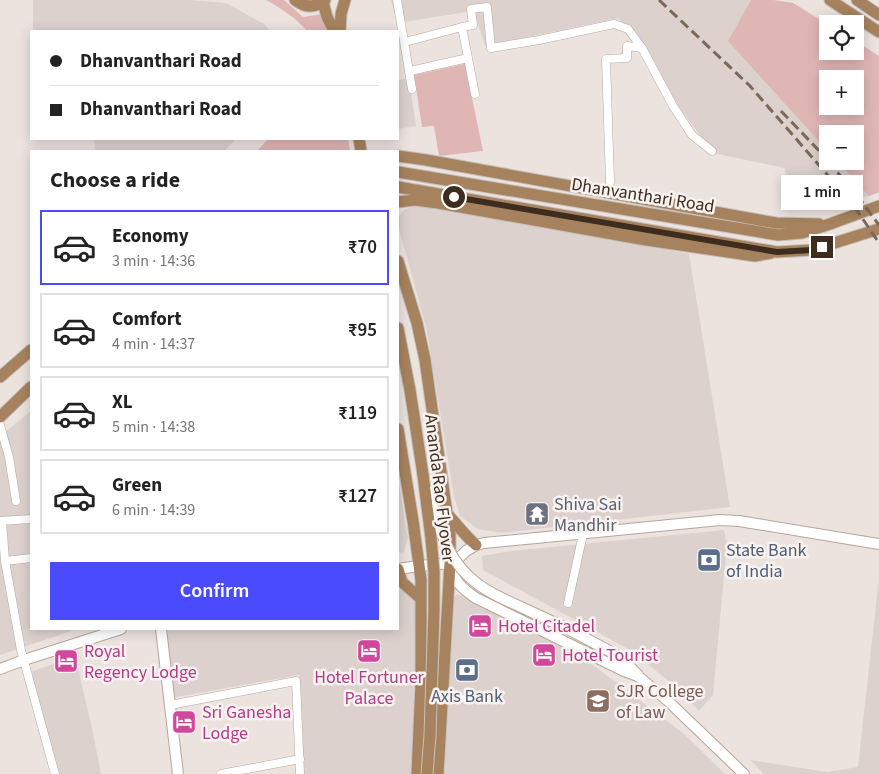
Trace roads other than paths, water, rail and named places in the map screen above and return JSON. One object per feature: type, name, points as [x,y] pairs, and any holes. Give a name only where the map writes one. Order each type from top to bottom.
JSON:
[{"type":"main road","points":[[295,0],[302,5],[310,6],[324,1],[327,17],[334,30]]},
{"type":"main road","points":[[340,30],[345,0]]},
{"type":"main road","points":[[830,0],[879,32]]},
{"type":"main road","points":[[857,0],[879,15]]},
{"type":"main road","points":[[399,156],[776,223],[830,224]]},
{"type":"main road","name":"Dhanvanthari Road","points":[[399,172],[778,235],[802,233],[879,206]]},
{"type":"main road","name":"Dhanvanthari Road","points":[[399,187],[777,252],[812,250],[879,229]]},
{"type":"main road","points":[[399,202],[415,200],[438,203],[646,240],[754,256],[777,252]]},
{"type":"main road","points":[[399,264],[417,323],[425,360],[450,534],[438,774]]},
{"type":"main road","name":"Ananda Rao Flyover","points":[[399,333],[423,475],[434,572],[427,774]]},
{"type":"main road","points":[[0,377],[30,351]]},
{"type":"main road","points":[[0,416],[30,388]]},
{"type":"main road","points":[[399,443],[402,489],[416,539],[421,580],[421,683],[417,774]]},
{"type":"main road","points":[[423,475],[448,548],[459,567],[468,576],[492,594],[566,628],[619,656],[638,676],[668,701],[744,774]]},
{"type":"main road","points":[[447,514],[469,540],[476,545]]},
{"type":"main road","points":[[399,569],[450,563],[476,545],[484,543],[720,520],[739,521],[879,544]]},
{"type":"main road","points":[[450,563],[455,580],[476,598],[624,671],[638,676]]},
{"type":"main road","points":[[399,572],[402,582],[421,599]]},
{"type":"main road","points":[[0,669],[117,630]]},
{"type":"main road","points":[[161,630],[178,774]]},
{"type":"street","points":[[397,0],[412,89]]},
{"type":"street","points":[[405,42],[473,25],[471,9],[487,7],[491,48],[614,24],[628,29],[642,48],[673,106],[692,135],[712,151]]},
{"type":"street","points":[[462,27],[474,94]]},
{"type":"street","points":[[610,182],[606,59],[627,58],[627,46],[642,48]]},
{"type":"street","points":[[410,71],[468,58]]},
{"type":"street","points":[[0,425],[9,457],[16,501]]},
{"type":"street","points":[[30,519],[1,521],[5,561],[21,650],[54,774]]},
{"type":"street","points":[[568,603],[583,534]]},
{"type":"street","points":[[5,561],[30,558]]},
{"type":"street","points":[[170,705],[296,681],[300,774]]},
{"type":"street","points":[[442,698],[484,699]]},
{"type":"street","points":[[221,774],[300,759]]},
{"type":"railway","points":[[659,0],[750,86],[852,203],[879,243]]},
{"type":"railway","points":[[781,111],[819,151]]},
{"type":"railway","points":[[835,170],[879,225]]},
{"type":"place","name":"Shiva Sai Mandhir","points":[[537,514]]},
{"type":"place","name":"State Bank of India","points":[[709,560]]},
{"type":"place","name":"Hotel Citadel","points":[[480,626]]},
{"type":"place","name":"Hotel Fortuner Palace","points":[[369,651]]},
{"type":"place","name":"Hotel Tourist","points":[[544,655]]},
{"type":"place","name":"Royal Regency Lodge","points":[[66,661]]},
{"type":"place","name":"Axis Bank","points":[[467,670]]},
{"type":"place","name":"SJR College of Law","points":[[598,701]]},
{"type":"place","name":"Sri Ganesha Lodge","points":[[184,722]]}]
